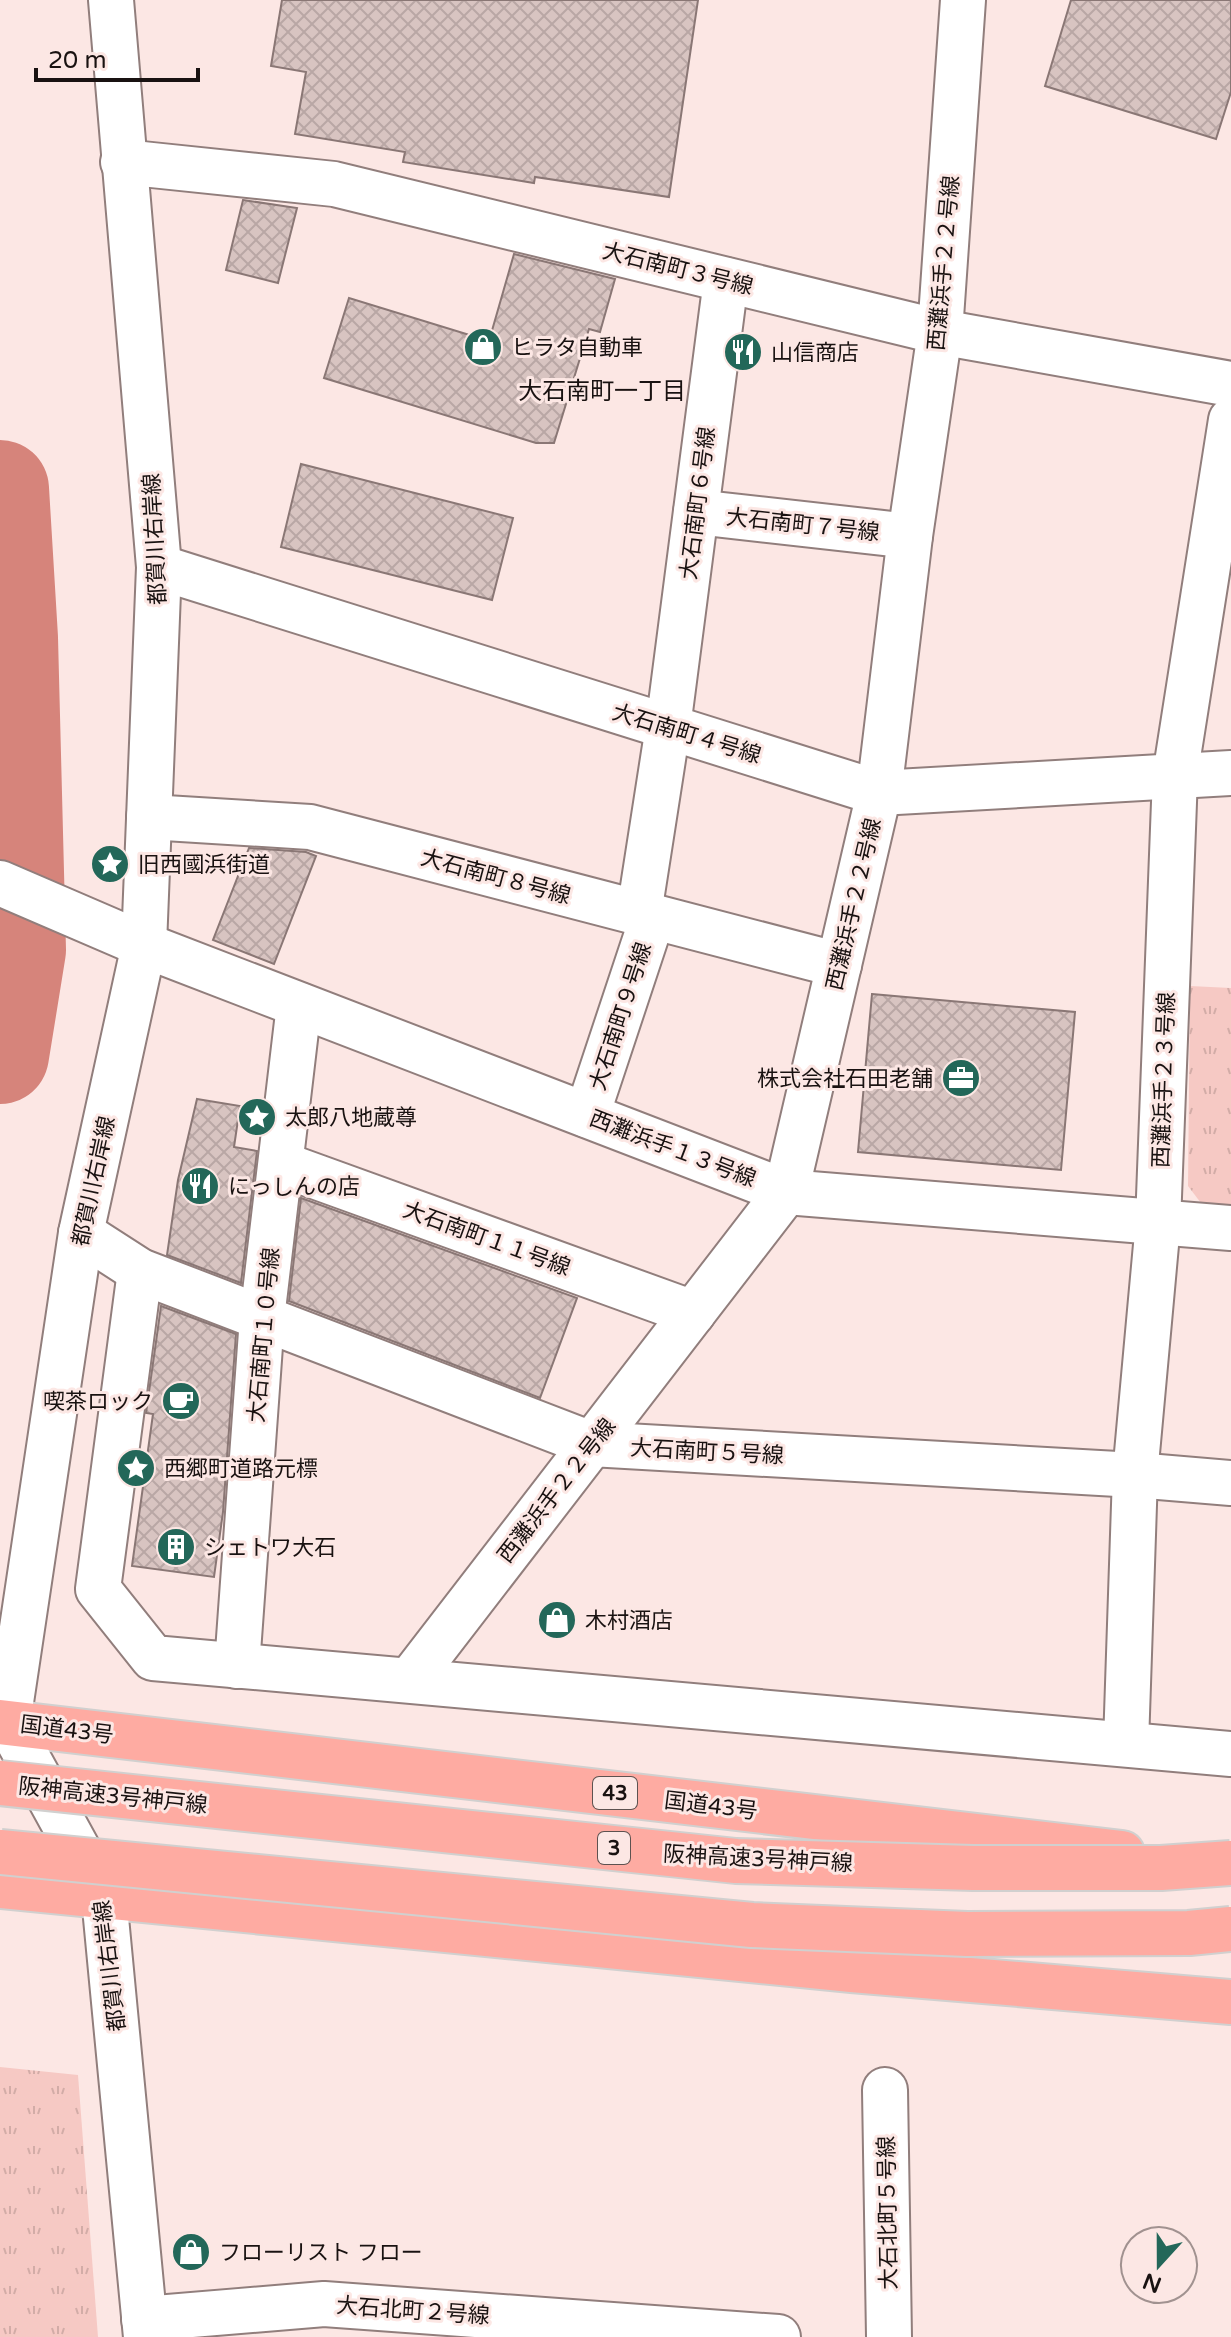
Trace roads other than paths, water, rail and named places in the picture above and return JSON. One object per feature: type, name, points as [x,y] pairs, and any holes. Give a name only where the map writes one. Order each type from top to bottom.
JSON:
[{"type":"highway","name":"国道43号","points":[[4,1722],[1231,1864]]},
{"type":"highway","name":"阪神高速3号神戸線","points":[[0,1783],[736,1861],[973,1868],[1161,1868],[1231,1864]]},
{"type":"highway","points":[[0,1852],[752,1925],[967,1934],[1189,1933],[1231,1929]]},
{"type":"highway","points":[[0,1886],[852,1970],[1231,2002]]},
{"type":"street","name":"都賀川右岸線","points":[[111,0],[159,567],[144,945],[81,1233],[4,1722],[104,1897],[145,2328]]},
{"type":"street","name":"西灘浜手２２号線","points":[[410,1680],[786,1192],[879,793],[910,536],[940,332],[963,0]]},
{"type":"street","name":"大石南町３号線","points":[[123,162],[334,184],[940,332],[1231,384]]},
{"type":"street","name":"大石南町６号線","points":[[668,727],[726,280]]},
{"type":"street","name":"西灘浜手２３号線","points":[[1126,1744],[1135,1475],[1158,1223],[1175,776],[1231,420]]},
{"type":"street","name":"大石南町７号線","points":[[696,512],[910,536]]},
{"type":"street","name":"大石南町４号線","points":[[159,567],[879,793],[1231,773]]},
{"type":"street","name":"大石南町９号線","points":[[587,1115],[646,915],[668,727]]},
{"type":"street","name":"大石南町８号線","points":[[149,817],[310,827],[839,965]]},
{"type":"street","name":"西灘浜手１３号線","points":[[0,883],[144,945],[786,1192],[1231,1228]]},
{"type":"street","name":"大石南町１０号線","points":[[237,1666],[262,1318],[299,1005]]},
{"type":"street","name":"大石南町１１号線","points":[[281,1164],[693,1313]]},
{"type":"street","name":"大石南町５号線","points":[[81,1233],[140,1271],[591,1444],[1231,1483]]},
{"type":"street","points":[[140,1271],[98,1589],[153,1658],[1231,1754]]},
{"type":"street","name":"大石北町５号線","points":[[885,2090],[889,2337]]},
{"type":"street","name":"大石北町２号線","points":[[145,2328],[324,2304],[430,2324],[778,2337]]},
{"type":"waterway","points":[[0,489],[9,638],[17,950],[0,1055]]},
{"type":"place","name":"ヒラタ自動車","points":[[483,347]]},
{"type":"place","name":"山信商店","points":[[743,352]]},
{"type":"place","name":"旧西國浜街道","points":[[110,864]]},
{"type":"place","name":"株式会社石田老舗","points":[[961,1078]]},
{"type":"place","name":"太郎八地蔵尊","points":[[257,1117]]},
{"type":"place","name":"にっしんの店","points":[[200,1186]]},
{"type":"place","name":"喫茶ロック","points":[[181,1401]]},
{"type":"place","name":"西郷町道路元標","points":[[136,1468]]},
{"type":"place","name":"シェトワ大石","points":[[176,1547]]},
{"type":"place","name":"木村酒店","points":[[557,1620]]},
{"type":"place","name":"フローリスト フロー","points":[[191,2252]]},
{"type":"district","name":"大石南町一丁目","points":[[602,391]]}]
